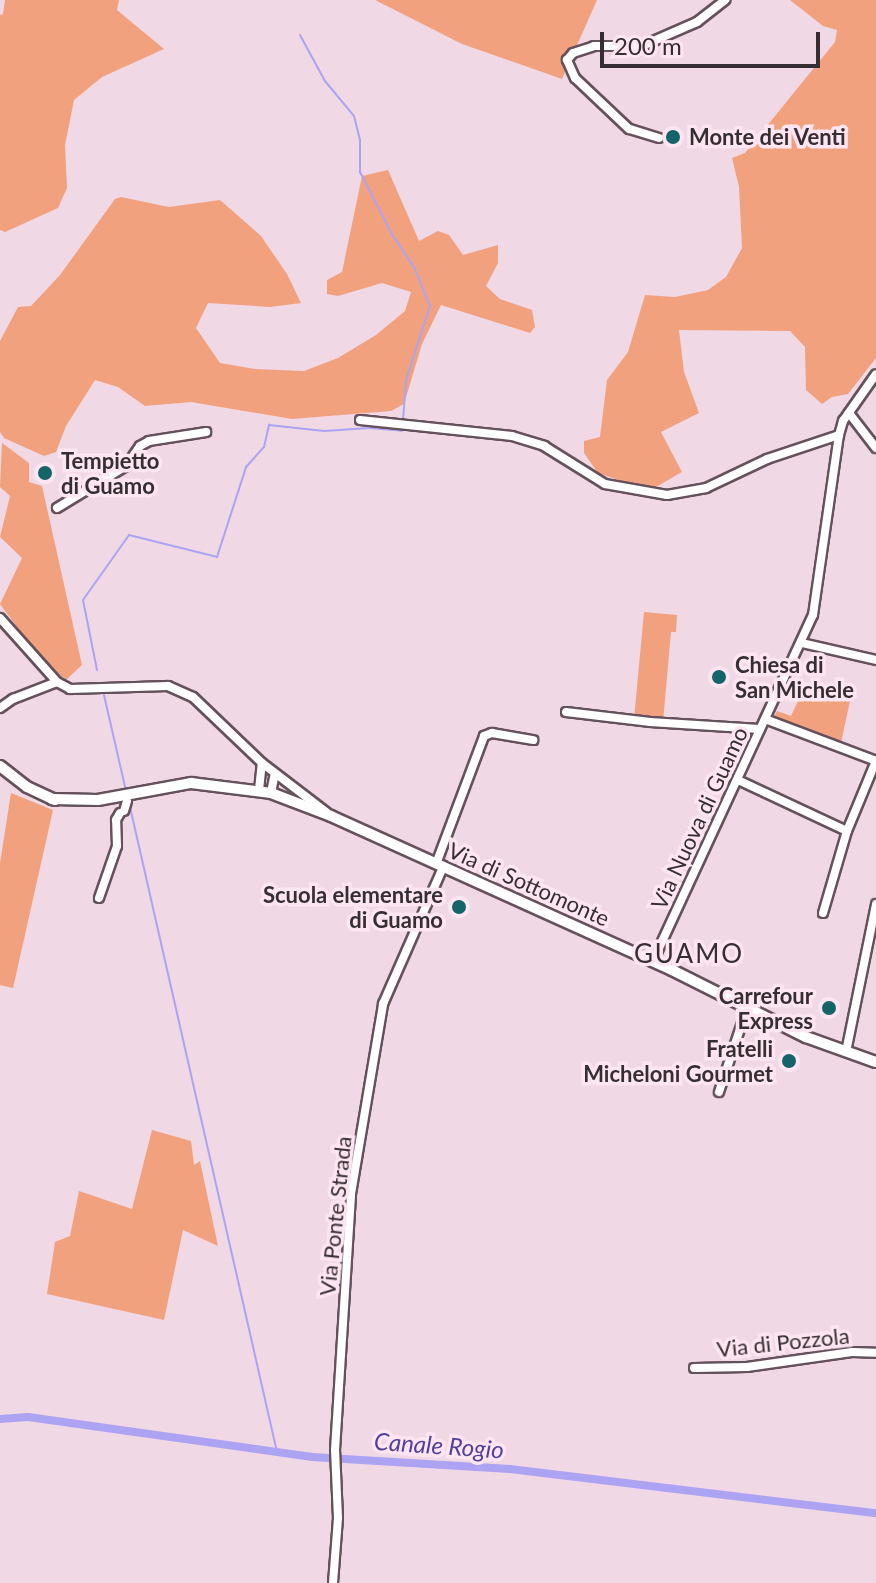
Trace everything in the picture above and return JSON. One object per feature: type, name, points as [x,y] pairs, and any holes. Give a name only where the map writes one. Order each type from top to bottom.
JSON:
[{"type":"main road","name":"Via di Sottomonte","points":[[0,766],[27,787],[52,799],[82,807],[124,809],[202,785]]},
{"type":"main road","name":"Via di Sottomonte","points":[[52,799],[98,800],[170,785],[202,785],[271,793],[330,815],[653,961],[747,1008],[876,1062]]},
{"type":"street","points":[[659,138],[629,129],[575,78],[567,60],[573,53],[594,46],[642,46],[697,22],[725,0]]},
{"type":"street","name":"Via Nuova di Guamo","points":[[653,961],[802,643],[818,598],[839,435],[849,413],[876,374]]},
{"type":"street","points":[[849,413],[876,448]]},
{"type":"street","points":[[360,420],[512,436],[544,446],[605,484],[667,495],[706,488],[767,459],[839,435]]},
{"type":"street","points":[[57,508],[126,466],[140,446],[149,441],[206,432]]},
{"type":"street","points":[[0,618],[57,682],[79,690],[133,686],[180,690],[200,702],[262,763],[330,815]]},
{"type":"street","points":[[802,643],[876,660]]},
{"type":"street","points":[[0,708],[57,682]]},
{"type":"street","points":[[566,712],[650,722],[760,729]]},
{"type":"street","points":[[765,719],[876,761],[847,831],[823,913]]},
{"type":"street","name":"Via Ponte Strada","points":[[333,1583],[338,1518],[335,1450],[351,1194],[377,1027],[390,985],[439,866],[484,736],[492,733],[533,740]]},
{"type":"street","points":[[259,790],[262,763]]},
{"type":"street","points":[[271,793],[275,773]]},
{"type":"street","points":[[738,780],[847,831]]},
{"type":"street","points":[[99,898],[117,846],[116,820],[124,809]]},
{"type":"street","points":[[846,1052],[876,904]]},
{"type":"street","points":[[719,1092],[747,1008]]},
{"type":"street","name":"Via di Pozzola","points":[[694,1368],[747,1367],[852,1352],[876,1353]]},
{"type":"shaded area","points":[[5,0],[119,0],[117,10],[164,49],[102,77],[74,100],[65,145],[67,188],[58,208],[5,232],[0,230],[0,15],[3,14]]},
{"type":"shaded area","points":[[375,0],[597,0],[562,79],[462,44]]},
{"type":"shaded area","points":[[790,0],[876,0],[876,358],[848,394],[832,397],[822,404],[806,390],[805,347],[790,331],[679,330],[684,372],[699,413],[661,432],[682,472],[656,487],[633,485],[598,473],[584,453],[584,441],[600,437],[607,380],[628,352],[645,295],[675,297],[708,290],[726,277],[742,248],[739,187],[732,158],[745,153],[835,42],[837,30],[823,26]]},
{"type":"shaded area","points":[[388,170],[419,241],[438,231],[449,235],[463,255],[498,245],[498,263],[486,286],[500,299],[532,310],[535,327],[530,333],[441,305],[422,344],[404,404],[391,411],[292,419],[191,402],[145,406],[118,387],[95,380],[66,426],[56,452],[44,456],[4,438],[0,432],[0,341],[18,307],[31,306],[60,275],[115,199],[121,197],[169,207],[220,200],[261,236],[287,274],[301,303],[270,307],[208,303],[196,328],[220,363],[255,369],[304,371],[338,358],[376,335],[405,311],[411,292],[382,283],[338,296],[327,294],[327,280],[342,272],[362,176]]},
{"type":"shaded area","points":[[2,443],[29,463],[29,482],[42,486],[82,665],[66,680],[21,641],[23,635],[0,604],[22,558],[0,537],[10,496],[0,487]]},
{"type":"shaded area","points":[[644,612],[677,615],[676,632],[671,632],[663,722],[634,719]]},
{"type":"shaded area","points":[[805,686],[851,696],[841,743],[774,717],[777,711],[791,716]]},
{"type":"shaded area","points":[[11,793],[53,810],[13,988],[0,985],[0,863]]},
{"type":"shaded area","points":[[152,1130],[191,1141],[194,1165],[200,1161],[218,1246],[183,1230],[164,1320],[47,1294],[55,1242],[70,1236],[79,1191],[132,1209]]},
{"type":"waterway","points":[[300,35],[325,81],[354,116],[360,140],[360,172],[393,236],[414,267],[430,306],[406,380],[403,420]]},
{"type":"waterway","points":[[97,670],[83,600],[129,535],[217,557],[246,467],[264,447],[269,425],[324,431],[370,428],[402,431]]},
{"type":"waterway","points":[[104,695],[126,791]]},
{"type":"waterway","points":[[130,807],[277,1452]]},
{"type":"waterway","name":"Canale Rogio","points":[[0,1419],[28,1417],[312,1457],[510,1469],[876,1513]]},
{"type":"place","name":"Monte dei Venti","points":[[673,137]]},
{"type":"place","name":"Tempietto di Guamo","points":[[45,473]]},
{"type":"place","name":"Chiesa di San Michele","points":[[719,677]]},
{"type":"place","name":"Scuola elementare di Guamo","points":[[459,907]]},
{"type":"place","name":"Carrefour Express","points":[[829,1008]]},
{"type":"place","name":"Fratelli Micheloni Gourmet","points":[[789,1061]]},
{"type":"district","name":"GUAMO","points":[[689,954]]}]
